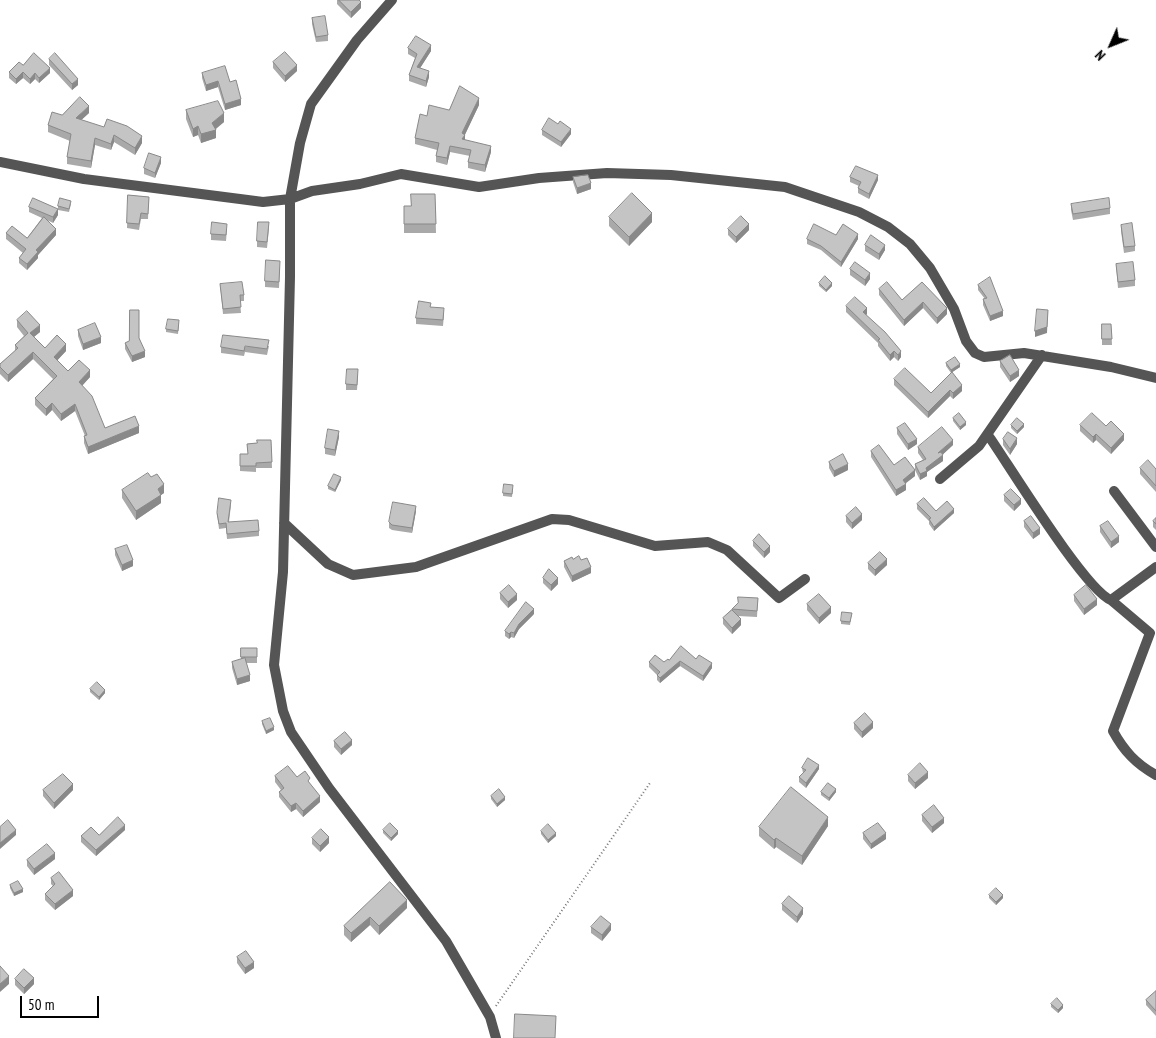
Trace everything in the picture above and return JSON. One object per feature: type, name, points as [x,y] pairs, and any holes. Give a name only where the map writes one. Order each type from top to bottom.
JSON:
[{"type":"street","points":[[392,0],[357,40],[311,104],[300,143],[290,199],[283,572],[274,665],[283,711],[291,732],[375,850],[446,941],[490,1017],[496,1038]]},
{"type":"street","points":[[0,162],[84,179],[263,202],[290,199],[312,191],[360,184],[401,174],[479,187],[539,178],[607,173],[671,175],[785,187],[859,212],[888,227],[910,244],[930,268],[954,309],[966,341],[975,353],[984,357],[1024,353],[1042,355],[1111,367],[1156,378]]},
{"type":"street","points":[[940,479],[980,446],[1042,355]]},
{"type":"street","points":[[988,435],[1082,573],[1103,597],[1111,600],[1150,633],[1114,732],[1122,746],[1138,765],[1156,775]]},
{"type":"street","points":[[1114,491],[1156,546]]},
{"type":"street","points":[[284,523],[328,564],[353,575],[416,567],[552,519],[569,520],[655,546],[708,542],[727,550],[779,598],[805,579]]},
{"type":"street","points":[[1111,600],[1156,567]]},
{"type":"path","points":[[490,1017],[502,993],[650,783]]},
{"type":"building","points":[[339,0],[359,0],[361,2],[351,12]]},
{"type":"building","points":[[325,16],[328,35],[316,37],[312,18]]},
{"type":"building","points":[[416,36],[431,45],[417,67],[429,71],[426,81],[409,75],[417,54],[408,48]]},
{"type":"building","points":[[285,52],[297,65],[285,76],[273,62]]},
{"type":"building","points":[[34,53],[50,68],[39,78],[35,73],[30,79],[23,72],[16,79],[9,72],[19,62],[23,65]]},
{"type":"building","points":[[55,53],[78,79],[72,84],[49,59]]},
{"type":"building","points":[[225,66],[230,82],[236,80],[241,99],[225,104],[218,81],[206,85],[202,73]]},
{"type":"building","points":[[460,86],[479,98],[462,133],[465,135],[462,139],[491,146],[485,165],[468,162],[471,150],[450,146],[447,158],[436,156],[439,143],[415,138],[420,114],[427,116],[429,105],[449,110]]},
{"type":"building","points":[[80,97],[89,106],[76,118],[104,127],[107,119],[127,126],[142,136],[135,148],[114,135],[111,144],[95,138],[91,161],[67,157],[71,134],[48,125],[52,112],[62,115]]},
{"type":"building","points":[[218,101],[224,113],[212,123],[216,130],[201,134],[198,126],[193,129],[186,110]]},
{"type":"building","points":[[549,118],[558,124],[560,121],[571,129],[561,142],[542,130]]},
{"type":"building","points":[[149,153],[161,157],[155,173],[144,168]]},
{"type":"building","points":[[856,166],[878,175],[869,194],[858,188],[861,182],[850,177]]},
{"type":"building","points":[[588,175],[591,183],[577,188],[573,177]]},
{"type":"building","points":[[632,193],[652,213],[629,237],[609,217]]},
{"type":"building","points":[[411,194],[435,194],[436,224],[404,224],[404,206],[411,206]]},
{"type":"building","points":[[128,195],[149,197],[148,214],[141,213],[139,224],[127,223]]},
{"type":"building","points":[[33,198],[58,209],[53,217],[29,207]]},
{"type":"building","points":[[60,198],[71,201],[69,209],[58,206]]},
{"type":"building","points":[[1109,198],[1110,208],[1073,214],[1071,204]]},
{"type":"building","points":[[741,216],[749,224],[736,237],[728,229]]},
{"type":"building","points":[[44,217],[56,229],[36,250],[38,252],[27,264],[19,258],[26,249],[6,233],[12,226],[27,238]]},
{"type":"building","points":[[212,222],[227,224],[226,235],[211,234]]},
{"type":"building","points":[[258,222],[269,222],[267,242],[257,241]]},
{"type":"building","points":[[1132,223],[1135,246],[1124,247],[1121,225]]},
{"type":"building","points":[[814,224],[836,235],[843,224],[858,234],[841,262],[821,246],[807,239]]},
{"type":"building","points":[[871,235],[885,245],[879,254],[865,245]]},
{"type":"building","points":[[266,260],[280,261],[279,282],[265,281]]},
{"type":"building","points":[[855,262],[870,273],[865,280],[850,269]]},
{"type":"building","points":[[1133,262],[1135,280],[1118,282],[1116,264]]},
{"type":"building","points":[[825,276],[832,283],[826,290],[819,283]]},
{"type":"building","points":[[990,277],[1003,311],[990,316],[983,299],[987,298],[978,285]]},
{"type":"building","points":[[242,282],[244,295],[240,295],[241,307],[223,309],[220,284]]},
{"type":"building","points":[[887,282],[902,300],[922,282],[947,308],[937,318],[923,302],[904,320],[879,289]]},
{"type":"building","points":[[855,297],[867,308],[863,312],[885,332],[901,351],[898,355],[894,351],[890,355],[878,340],[880,339],[846,306]]},
{"type":"building","points":[[419,301],[431,303],[430,307],[444,308],[443,320],[416,318]]},
{"type":"building","points":[[1037,309],[1048,310],[1047,327],[1035,331]]},
{"type":"building","points":[[130,310],[139,310],[139,338],[145,351],[132,356],[125,343],[129,341]]},
{"type":"building","points":[[27,311],[40,325],[30,333],[45,348],[57,335],[66,344],[54,357],[68,371],[79,360],[90,370],[79,382],[92,396],[105,428],[135,416],[139,426],[88,447],[84,436],[87,435],[75,404],[61,414],[52,403],[46,409],[35,398],[57,376],[33,352],[8,375],[0,367],[0,364],[18,348],[15,345],[28,333],[17,320]]},
{"type":"building","points":[[168,319],[179,320],[178,331],[166,329]]},
{"type":"building","points":[[95,323],[101,337],[83,344],[78,330]]},
{"type":"building","points":[[1102,324],[1111,324],[1112,339],[1102,339]]},
{"type":"building","points":[[223,335],[269,340],[267,349],[245,346],[244,351],[221,347]]},
{"type":"building","points":[[1010,355],[1019,370],[1010,376],[1000,361]]},
{"type":"building","points":[[955,357],[960,364],[951,370],[946,363]]},
{"type":"building","points":[[905,368],[931,393],[952,372],[962,385],[953,393],[950,390],[928,412],[894,379]]},
{"type":"building","points":[[347,369],[358,369],[357,385],[346,384]]},
{"type":"building","points":[[959,413],[966,422],[960,427],[953,418]]},
{"type":"building","points":[[1092,413],[1106,426],[1111,421],[1124,434],[1111,448],[1096,434],[1093,437],[1080,425]]},
{"type":"building","points":[[1017,418],[1024,424],[1017,431],[1011,425]]},
{"type":"building","points":[[905,423],[917,439],[908,444],[897,428]]},
{"type":"building","points":[[942,427],[953,440],[938,453],[941,452],[943,455],[926,468],[927,471],[920,474],[915,464],[926,459],[918,447]]},
{"type":"building","points":[[328,429],[339,431],[335,450],[325,448]]},
{"type":"building","points":[[1008,432],[1017,438],[1010,449],[1003,439]]},
{"type":"building","points":[[257,440],[271,440],[272,462],[256,463],[256,466],[240,466],[240,454],[248,454],[247,444],[257,443]]},
{"type":"building","points":[[879,445],[894,465],[905,457],[915,470],[903,480],[906,484],[896,490],[871,451]]},
{"type":"building","points":[[843,454],[848,464],[834,471],[829,462]]},
{"type":"building","points":[[1148,460],[1156,469],[1156,486],[1140,468]]},
{"type":"building","points":[[148,473],[151,477],[157,474],[164,484],[158,489],[161,495],[136,511],[122,490]]},
{"type":"building","points":[[334,474],[341,477],[335,490],[328,486]]},
{"type":"building","points":[[504,484],[513,485],[512,494],[503,493]]},
{"type":"building","points":[[1011,489],[1021,499],[1014,505],[1004,495]]},
{"type":"building","points":[[219,498],[231,500],[228,522],[258,520],[259,531],[227,534],[226,523],[219,524],[217,513]]},
{"type":"building","points":[[924,498],[936,511],[947,501],[954,509],[934,527],[929,519],[931,518],[917,504]]},
{"type":"building","points":[[393,502],[416,506],[412,528],[392,525],[389,522]]},
{"type":"building","points":[[856,507],[862,514],[852,523],[846,516]]},
{"type":"building","points":[[1031,516],[1040,528],[1033,533],[1024,521]]},
{"type":"building","points":[[1108,521],[1119,536],[1111,542],[1100,526]]},
{"type":"building","points":[[759,534],[770,546],[764,552],[753,541]]},
{"type":"building","points":[[127,545],[133,560],[122,565],[115,549]]},
{"type":"building","points":[[880,552],[887,559],[875,570],[868,563]]},
{"type":"building","points":[[579,556],[581,560],[587,558],[591,567],[572,576],[564,561]]},
{"type":"building","points":[[549,569],[558,578],[551,585],[543,578]]},
{"type":"building","points":[[509,585],[517,594],[508,602],[500,593]]},
{"type":"building","points":[[1086,585],[1097,599],[1084,609],[1074,595]]},
{"type":"building","points":[[819,594],[831,607],[819,618],[807,604]]},
{"type":"building","points":[[738,597],[758,598],[757,611],[732,609],[738,603]]},
{"type":"building","points":[[526,602],[534,609],[519,624],[514,633],[511,632],[509,634],[505,631]]},
{"type":"building","points":[[732,610],[741,619],[732,628],[723,618]]},
{"type":"building","points":[[842,612],[852,613],[850,622],[841,621]]},
{"type":"building","points":[[681,646],[696,659],[699,655],[712,663],[703,676],[680,661],[660,678],[657,675],[660,672],[649,662],[655,655],[664,662],[669,660]]},
{"type":"building","points":[[241,648],[257,648],[257,657],[241,657]]},
{"type":"building","points":[[245,658],[250,675],[237,679],[232,662]]},
{"type":"building","points":[[97,682],[105,690],[99,697],[90,689]]},
{"type":"building","points":[[865,713],[873,722],[862,732],[854,723]]},
{"type":"building","points":[[270,718],[274,727],[266,731],[262,721]]},
{"type":"building","points":[[345,732],[352,740],[341,749],[334,741]]},
{"type":"building","points":[[808,758],[819,765],[806,783],[799,777],[806,770],[802,768]]},
{"type":"building","points":[[920,763],[928,772],[915,783],[908,775]]},
{"type":"building","points":[[288,766],[297,777],[305,771],[310,778],[308,781],[320,796],[303,811],[296,803],[291,806],[279,792],[284,788],[275,776]]},
{"type":"building","points":[[63,774],[73,784],[54,803],[43,790]]},
{"type":"building","points":[[828,783],[836,789],[829,798],[821,792]]},
{"type":"building","points":[[791,787],[828,817],[802,856],[776,838],[774,840],[759,827]]},
{"type":"building","points":[[499,789],[505,797],[497,804],[491,796]]},
{"type":"building","points":[[934,805],[944,818],[932,827],[922,815]]},
{"type":"building","points":[[118,817],[125,825],[96,850],[81,836],[91,827],[99,835]]},
{"type":"building","points":[[8,820],[16,830],[0,843],[0,827]]},
{"type":"building","points":[[390,823],[398,831],[391,838],[383,830]]},
{"type":"building","points":[[878,823],[886,833],[871,844],[863,833]]},
{"type":"building","points":[[548,824],[556,833],[548,840],[541,831]]},
{"type":"building","points":[[321,829],[329,837],[320,846],[312,838]]},
{"type":"building","points":[[47,844],[55,853],[34,869],[27,860]]},
{"type":"building","points":[[59,872],[73,890],[55,904],[45,894],[55,884],[51,878]]},
{"type":"building","points":[[18,881],[23,889],[14,893],[10,885]]},
{"type":"building","points":[[390,882],[407,900],[379,926],[370,917],[351,933],[344,926]]},
{"type":"building","points":[[996,888],[1003,895],[996,902],[989,895]]},
{"type":"building","points":[[789,896],[803,908],[797,917],[782,904]]},
{"type":"building","points":[[601,916],[611,924],[602,935],[591,927]]},
{"type":"building","points":[[246,951],[254,962],[245,968],[237,957]]},
{"type":"building","points":[[0,966],[9,976],[0,984]]},
{"type":"building","points":[[24,969],[34,978],[24,988],[15,979]]},
{"type":"building","points":[[1156,991],[1156,1011],[1146,1000]]},
{"type":"building","points":[[1057,998],[1063,1005],[1058,1010],[1051,1004]]},
{"type":"building","points":[[515,1014],[556,1016],[555,1038],[514,1038]]}]
